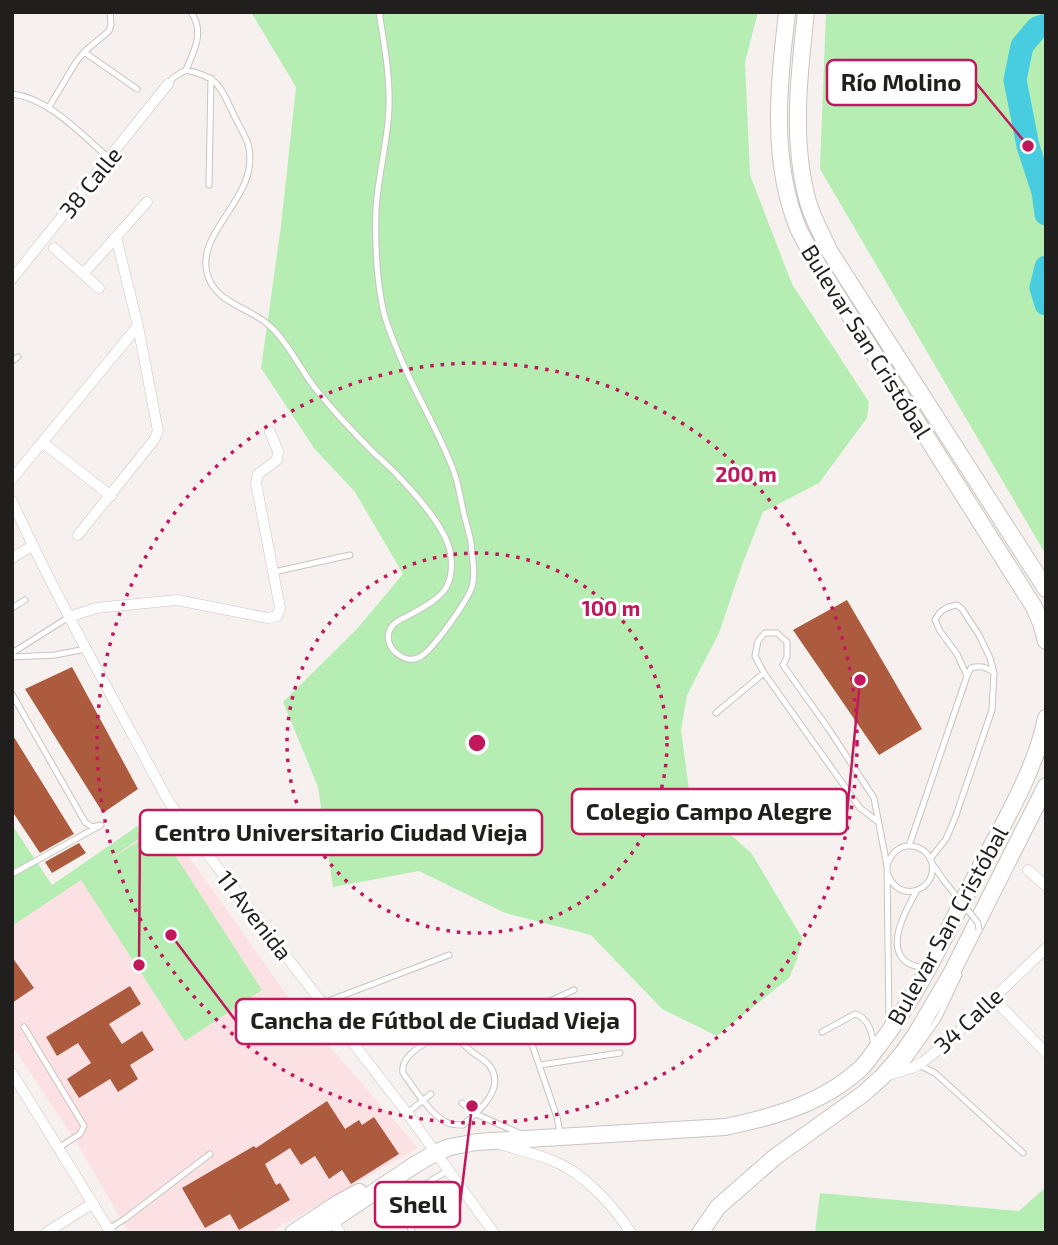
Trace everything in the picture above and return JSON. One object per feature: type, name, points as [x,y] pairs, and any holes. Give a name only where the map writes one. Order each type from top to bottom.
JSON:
[{"type":"main road","name":"Bulevar San Cristóbal","points":[[788,12],[782,63],[779,137],[783,172],[799,229],[816,262],[1034,607],[1046,641]]},
{"type":"main road","name":"Bulevar San Cristóbal","points":[[806,12],[801,53],[799,143],[806,192],[816,222],[830,252],[1046,589]]},
{"type":"main road","name":"Bulevar San Cristóbal","points":[[416,1164],[437,1152],[477,1142],[725,1127],[788,1111],[843,1083],[863,1067],[898,1021],[917,990],[1013,804],[1037,753],[1046,718]]},
{"type":"main road","name":"Bulevar San Cristóbal","points":[[700,1233],[718,1207],[775,1157],[863,1094],[902,1054],[951,974],[1046,786]]},
{"type":"main road","points":[[313,1233],[336,1227],[386,1184],[416,1164]]},
{"type":"main road","points":[[293,1233],[337,1204],[416,1164]]},
{"type":"street","name":"38 Calle","points":[[12,279],[168,84]]},
{"type":"street","points":[[83,274],[147,202]]},
{"type":"street","points":[[78,535],[111,496],[158,431],[138,326],[116,237]]},
{"type":"street","points":[[54,248],[99,288]]},
{"type":"street","points":[[12,478],[138,326]]},
{"type":"street","points":[[69,617],[96,608],[177,600],[268,618],[277,616],[280,608],[256,483],[258,474],[277,460],[278,451],[270,432]]},
{"type":"street","points":[[42,442],[111,496]]},
{"type":"street","name":"11 Avenida","points":[[12,501],[32,546],[166,797],[437,1152],[494,1233]]},
{"type":"street","points":[[12,558],[32,546]]},
{"type":"street","points":[[1028,870],[1046,886]]},
{"type":"street","name":"34 Calle","points":[[882,1077],[918,1065],[952,1038],[1045,950]]},
{"type":"street","points":[[993,998],[1046,1053]]},
{"type":"street","points":[[12,1073],[110,1231]]},
{"type":"street","points":[[492,1142],[553,1161],[571,1171],[597,1191],[631,1233]]},
{"type":"street","points":[[46,1233],[93,1203]]},
{"type":"lane","points":[[49,107],[76,62],[109,31],[110,12]]},
{"type":"lane","points":[[186,71],[197,45],[198,29],[191,12]]},
{"type":"lane","points":[[168,84],[179,73],[186,71],[211,78],[221,89],[248,144],[249,159],[245,183],[211,241],[206,261],[207,274],[213,288],[223,298],[274,329],[316,390],[399,476],[445,535],[451,555],[448,584],[427,604],[396,622],[388,634],[391,648],[400,656],[406,659],[421,657],[463,605],[471,590],[473,571],[470,533],[454,473],[410,380],[382,306],[377,261],[376,208],[389,106],[379,12]]},
{"type":"lane","points":[[84,52],[137,89]]},
{"type":"lane","points":[[209,185],[211,78]]},
{"type":"lane","points":[[12,94],[25,96],[49,107],[109,158]]},
{"type":"lane","points":[[274,572],[350,555]]},
{"type":"lane","points":[[12,608],[25,600]]},
{"type":"lane","points":[[967,676],[957,654],[934,620],[938,613],[957,605],[979,635],[990,658],[994,673],[992,710],[946,839],[931,862],[932,871],[927,883],[916,890],[898,888],[893,884],[887,869],[892,854],[902,847],[921,849],[931,862],[945,883],[978,923],[979,930],[971,950]]},
{"type":"lane","points":[[12,655],[69,617]]},
{"type":"lane","points":[[877,821],[860,808],[764,673],[755,656],[758,641],[765,633],[777,633],[787,642],[788,657],[783,666],[874,798],[887,869],[889,1031]]},
{"type":"lane","points":[[12,655],[55,654],[86,649]]},
{"type":"lane","points":[[909,846],[967,676],[971,668],[980,665],[994,673]]},
{"type":"lane","points":[[716,713],[764,673]]},
{"type":"lane","points":[[12,694],[85,821],[92,827],[101,825],[12,874]]},
{"type":"lane","points":[[916,890],[899,928],[898,945],[902,958],[911,965],[927,968]]},
{"type":"lane","points":[[323,1003],[449,955]]},
{"type":"lane","points":[[899,1073],[937,1019],[960,974]]},
{"type":"lane","points":[[561,1136],[526,1027],[526,1018],[530,1010],[574,990]]},
{"type":"lane","points":[[821,1032],[855,1014],[861,1016],[871,1031],[875,1049]]},
{"type":"lane","points":[[24,1027],[84,1126],[79,1134],[58,1148]]},
{"type":"lane","points":[[451,1034],[458,1038],[490,1066],[493,1073],[493,1090],[482,1109],[463,1125],[442,1120],[423,1100],[401,1068],[405,1059],[438,1035],[451,1034]]},
{"type":"lane","points":[[540,1065],[620,1053]]},
{"type":"lane","points":[[918,1065],[935,1073],[1023,1153]]},
{"type":"lane","points":[[407,1113],[431,1094]]},
{"type":"lane","points":[[461,1103],[476,1114],[519,1133],[526,1139]]},
{"type":"lane","points":[[110,1231],[210,1154]]},
{"type":"lane","points":[[418,1190],[448,1171]]},
{"type":"lane","points":[[386,1184],[413,1233]]},
{"type":"shaded area","points":[[164,821],[293,1004],[418,1148],[269,1233],[129,1233],[78,1145],[12,1045],[12,926]]},
{"type":"green space","points":[[251,12],[758,12],[745,62],[750,175],[792,284],[869,402],[867,418],[819,483],[763,512],[719,633],[687,695],[681,730],[690,798],[752,854],[802,938],[789,978],[717,1036],[662,1009],[591,935],[505,913],[419,871],[333,887],[318,787],[283,702],[356,630],[403,574],[355,492],[314,448],[261,368],[281,226],[296,87]]},
{"type":"green space","points":[[826,12],[1046,12],[1046,555],[820,169]]},
{"type":"green space","points":[[158,812],[164,821],[106,862],[158,829],[262,990],[185,1041],[81,880],[12,926],[12,825],[52,885]]},
{"type":"green space","points":[[1046,1187],[1046,1233],[815,1233],[820,1193],[1019,1211]]},
{"type":"building","points":[[847,600],[922,729],[879,755],[793,630]]},
{"type":"building","points":[[72,667],[138,789],[103,813],[25,689]]},
{"type":"building","points":[[12,734],[74,834],[40,853],[12,811]]},
{"type":"building","points":[[79,843],[86,853],[52,873],[45,862]]},
{"type":"building","points":[[12,957],[34,988],[12,1003]]},
{"type":"building","points":[[130,986],[141,1004],[109,1024],[122,1044],[142,1031],[154,1050],[130,1065],[138,1079],[118,1092],[110,1079],[79,1098],[67,1079],[91,1063],[78,1043],[57,1056],[46,1037]]},
{"type":"building","points":[[327,1101],[345,1129],[359,1120],[362,1125],[374,1117],[399,1154],[351,1184],[342,1170],[329,1179],[315,1156],[301,1165],[290,1148],[265,1164],[276,1185],[280,1183],[290,1200],[239,1230],[230,1214],[205,1228],[182,1188],[254,1146],[256,1148]]},
{"type":"waterway","points":[[1046,25],[1037,28],[1022,46],[1015,80],[1028,146],[1043,192],[1046,214]]},
{"type":"waterway","points":[[1046,267],[1041,288],[1046,304]]},
{"type":"place","name":"Río Molino","points":[[1028,146]]},
{"type":"place","name":"Colegio Campo Alegre","points":[[860,680]]},
{"type":"place","name":"Cancha de Fútbol de Ciudad Vieja","points":[[171,935]]},
{"type":"place","name":"Centro Universitario Ciudad Vieja","points":[[139,965]]},
{"type":"place","name":"Shell","points":[[472,1106]]}]
